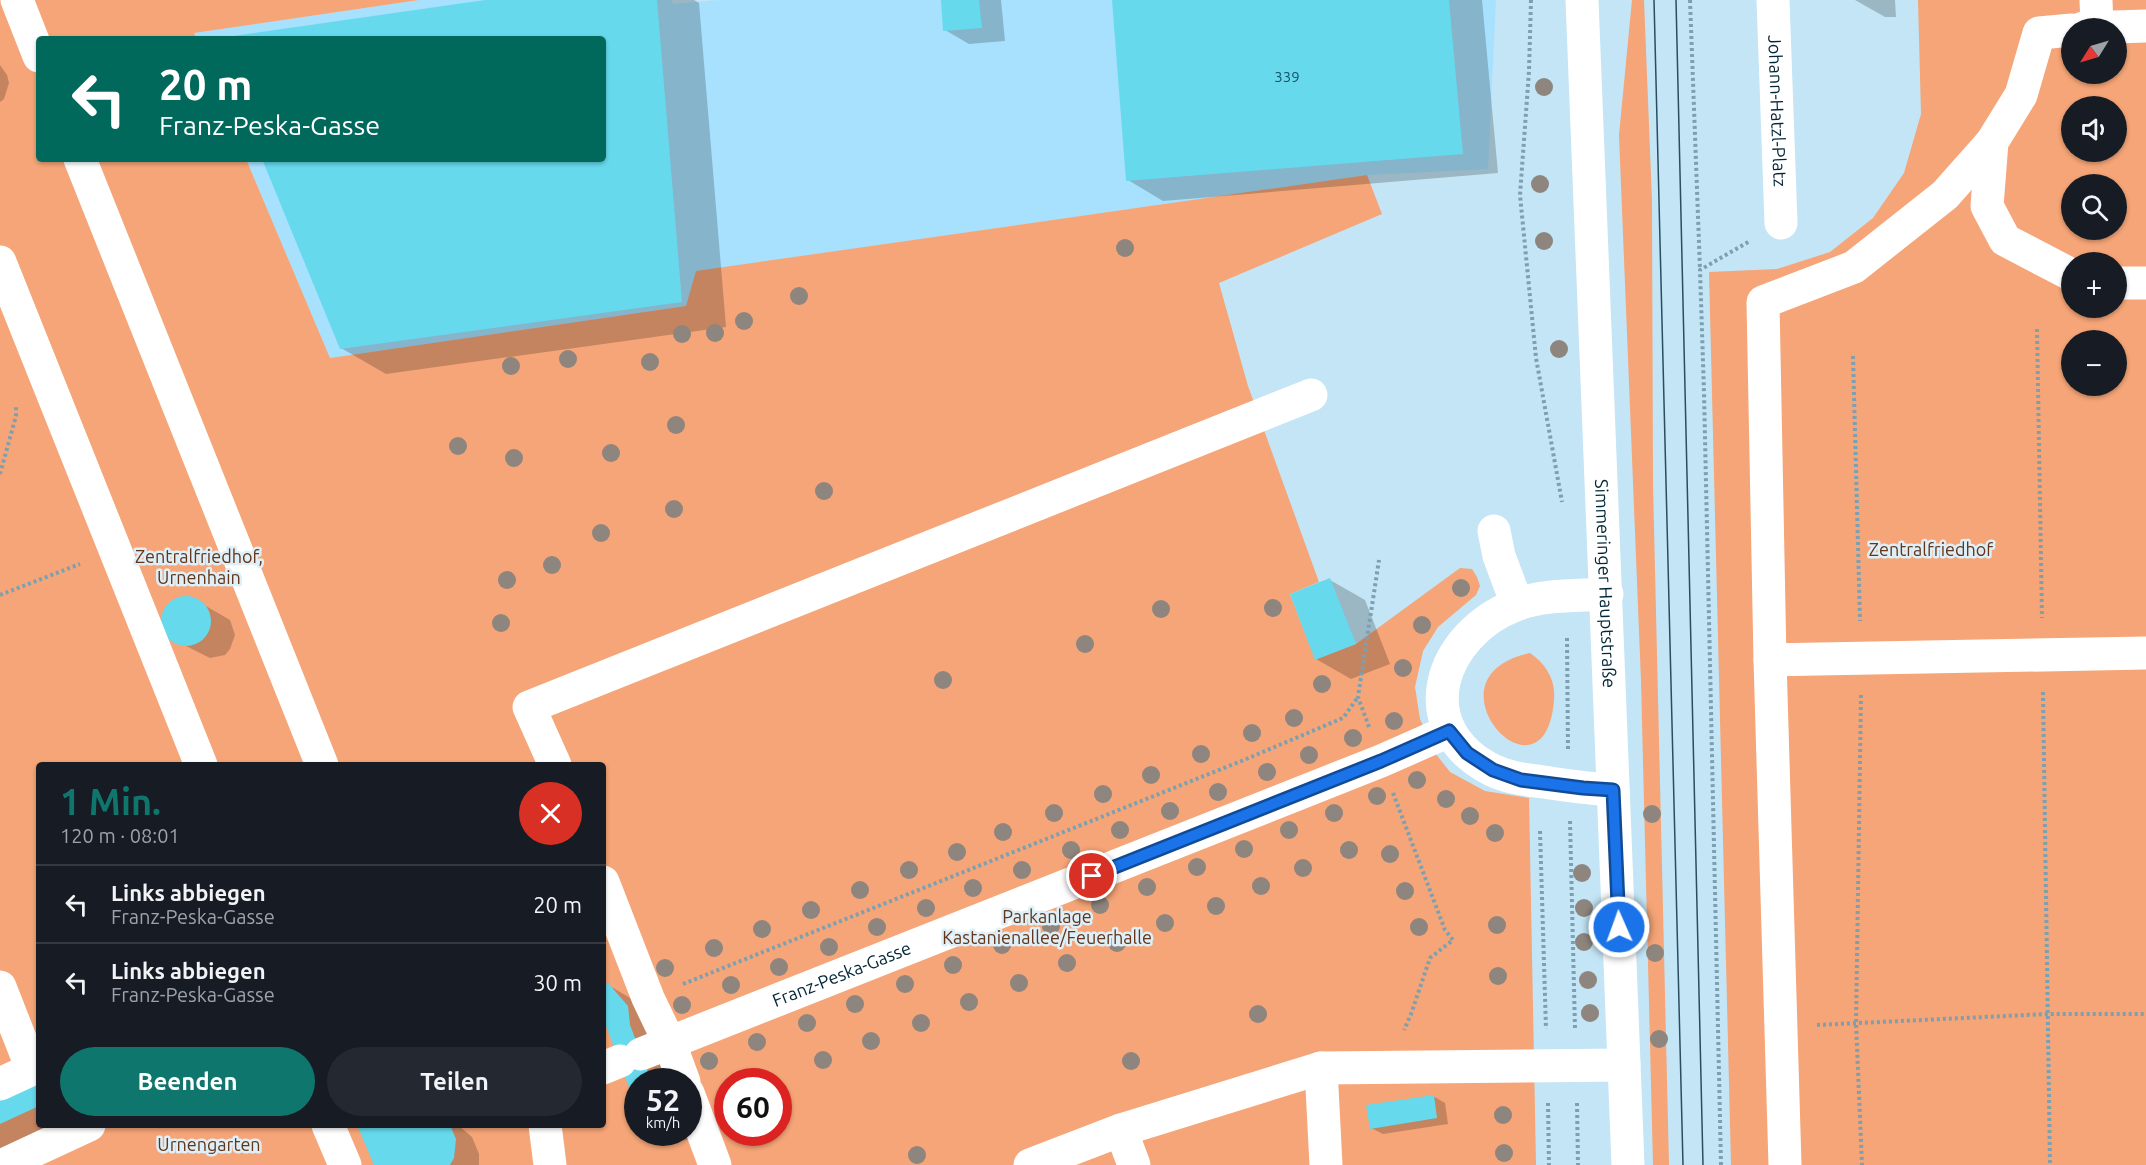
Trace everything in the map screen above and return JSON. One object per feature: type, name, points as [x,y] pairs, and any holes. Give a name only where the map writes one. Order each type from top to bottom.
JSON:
[{"type":"street","points":[[17,0],[36,48]]},
{"type":"street","name":"Simmeringer Hauptstraße","points":[[1582,0],[1628,1165]]},
{"type":"street","name":"Johann-Hatzl-Platz","points":[[1773,0],[1781,223]]},
{"type":"street","points":[[2127,24],[2146,26]]},
{"type":"street","points":[[1785,1165],[1770,660],[1763,302],[1854,267],[1945,195],[1992,142],[2021,95],[2039,33],[2061,28]]},
{"type":"street","points":[[1992,142],[1987,206],[2005,240],[2061,269]]},
{"type":"street","points":[[81,162],[321,762]]},
{"type":"street","points":[[0,262],[200,762]]},
{"type":"street","points":[[2127,283],[2146,283]]},
{"type":"street","points":[[554,762],[529,707],[1311,395]]},
{"type":"street","points":[[1494,531],[1499,556],[1517,604]]},
{"type":"street","points":[[1606,594],[1537,599],[1517,604],[1483,624],[1465,639],[1453,657],[1445,679],[1441,702],[1449,731],[1467,753],[1493,770],[1521,780],[1613,790]]},
{"type":"street","points":[[1770,660],[2146,653]]},
{"type":"street","name":"Franz-Peska-Gasse","points":[[634,1057],[1370,765],[1449,731]]},
{"type":"street","points":[[606,890],[648,998],[634,1057],[656,1068]]},
{"type":"street","points":[[0,987],[36,1068],[0,1084]]},
{"type":"street","points":[[1032,1165],[1120,1130],[1321,1068],[1624,1065]]},
{"type":"street","points":[[1321,1068],[1326,1165]]},
{"type":"street","points":[[3,1165],[82,1128]]},
{"type":"street","points":[[329,1128],[345,1165]]},
{"type":"street","points":[[545,1128],[550,1165]]},
{"type":"street","points":[[702,1130],[715,1165]]},
{"type":"street","points":[[1120,1130],[1134,1165]]},
{"type":"path","points":[[1531,0],[1529,71],[1520,195],[1536,358],[1563,506]]},
{"type":"path","points":[[1690,0],[1705,416],[1721,1165]]},
{"type":"path","points":[[1700,270],[1781,223]]},
{"type":"path","points":[[2037,329],[2050,1165]]},
{"type":"path","points":[[1852,356],[1861,658],[1856,1023],[1862,1165]]},
{"type":"path","points":[[0,474],[16,416],[17,398]]},
{"type":"path","points":[[1,594],[115,550]]},
{"type":"path","points":[[1549,1165],[1561,1065],[1569,786],[1567,596]]},
{"type":"path","points":[[648,998],[1244,760],[1343,718],[1358,698]]},
{"type":"path","points":[[1540,831],[1561,1065],[1578,1165]]},
{"type":"path","points":[[1387,1067],[1411,1014],[1430,957],[1453,940]]},
{"type":"path","points":[[1781,1027],[2048,1014],[2146,1014]]},
{"type":"shaded area","points":[[419,0],[672,0],[673,4],[718,0],[1496,0],[1488,169],[1367,175],[697,271],[686,306],[330,358],[247,162],[606,162],[606,36],[195,36],[194,33]]},
{"type":"green space","points":[[0,0],[419,0],[194,33],[195,36],[36,36],[36,162],[247,162],[330,358],[686,306],[696,271],[1367,175],[1382,214],[1219,283],[1248,386],[1319,582],[1290,594],[1315,659],[1356,644],[1460,568],[1472,569],[1480,586],[1476,595],[1438,627],[1423,651],[1415,687],[1420,719],[1435,753],[1450,772],[1485,791],[1529,798],[1536,1165],[0,1165]]},
{"type":"green space","points":[[1632,0],[1644,0],[1652,201],[1653,485],[1669,1165],[1653,1165],[1641,681],[1619,135]]},
{"type":"green space","name":"Zentralfriedhof","points":[[1918,0],[2146,0],[2146,1165],[1731,1165],[1709,272],[1777,269],[1830,252],[1873,218],[1904,173],[1921,114]]},
{"type":"green space","points":[[1530,653],[1549,673],[1554,693],[1546,732],[1531,745],[1513,742],[1496,729],[1486,709],[1485,687],[1498,667]]},
{"type":"building","points":[[485,0],[657,0],[682,302],[340,349],[263,162],[606,162],[606,36],[234,36]]},
{"type":"building","points":[[941,0],[979,0],[982,28],[943,31]]},
{"type":"building","points":[[1112,0],[1449,0],[1463,154],[1126,181]]},
{"type":"building","points":[[1330,578],[1356,644],[1315,660],[1290,594]]},
{"type":"building","points":[[186,596],[204,603],[211,621],[204,639],[186,646],[168,639],[161,621],[168,603]]},
{"type":"building","points":[[608,983],[628,1006],[630,1025],[647,1068],[624,1068],[624,1074],[606,1026],[606,985]]},
{"type":"building","points":[[36,1074],[36,1107],[0,1124],[0,1091]]},
{"type":"building","points":[[1434,1095],[1437,1118],[1370,1129],[1366,1105]]},
{"type":"building","points":[[358,1128],[451,1128],[456,1139],[454,1158],[450,1165],[374,1165]]},
{"type":"tram line","points":[[1654,0],[1683,1165]]},
{"type":"tram line","points":[[1676,0],[1703,1165]]},
{"type":"route","points":[[1092,876],[1381,761],[1449,731],[1467,753],[1493,770],[1521,780],[1613,790],[1619,927]]},
{"type":"park label","name":"Zentralfriedhof, Urnenhain","points":[[199,567]]},
{"type":"park label","name":"Parkanlage Kastanienallee/Feuerhalle","points":[[1047,927]]},
{"type":"park label","name":"Urnengarten","points":[[209,1145]]}]
